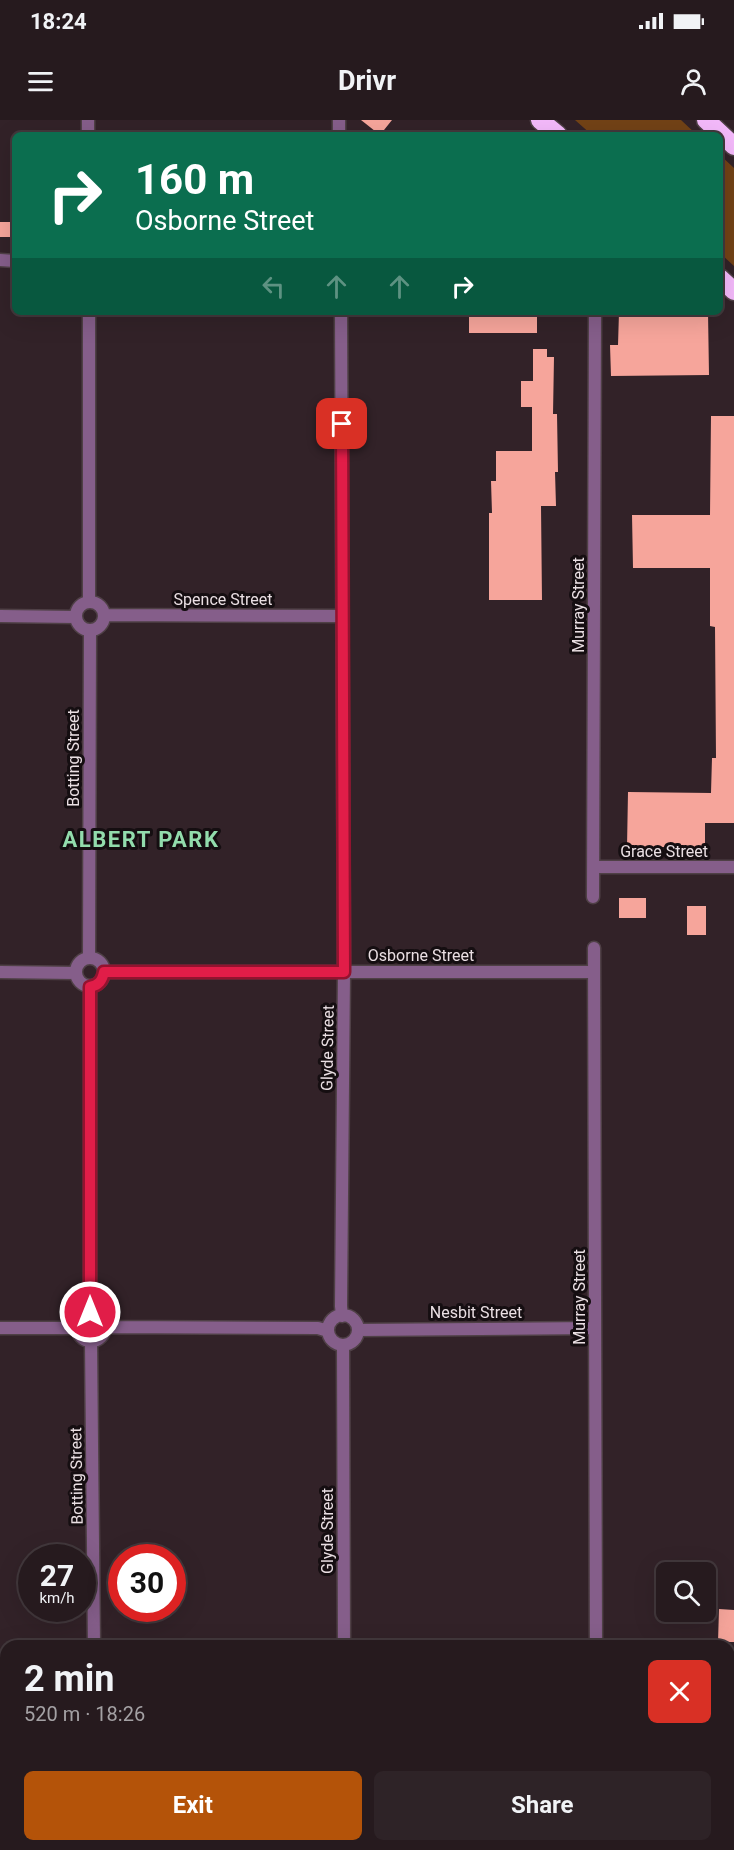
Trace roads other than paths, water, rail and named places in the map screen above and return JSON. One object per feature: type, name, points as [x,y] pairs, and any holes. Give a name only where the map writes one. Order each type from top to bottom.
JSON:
[{"type":"highway","points":[[540,120],[554,132]]},
{"type":"highway","points":[[706,120],[719,132]]},
{"type":"highway","points":[[723,136],[734,146]]},
{"type":"highway","points":[[723,281],[734,291]]},
{"type":"street","points":[[89,315],[89,601]]},
{"type":"street","name":"Glyde Street","points":[[340,315],[344,972],[342,1316]]},
{"type":"street","name":"Murray Street","points":[[593,897],[595,315]]},
{"type":"street","points":[[89,601],[98,604],[105,615],[99,628],[90,630],[78,625],[75,617],[81,604],[89,601]]},
{"type":"street","name":"Spence Street","points":[[105,615],[342,616]]},
{"type":"street","points":[[0,616],[75,617]]},
{"type":"street","name":"Botting Street","points":[[89,958],[90,630]]},
{"type":"street","name":"Grace Street","points":[[594,867],[734,867]]},
{"type":"street","name":"Murray Street","points":[[594,948],[596,1640]]},
{"type":"street","points":[[89,958],[102,965],[104,972],[102,980],[90,987],[77,980],[75,973],[81,960],[89,958]]},
{"type":"street","points":[[0,972],[75,973]]},
{"type":"street","name":"Osborne Street","points":[[104,972],[594,972]]},
{"type":"street","points":[[90,987],[90,1312]]},
{"type":"street","points":[[90,1312],[99,1315],[105,1327],[99,1339],[91,1342],[84,1340],[76,1328],[77,1321],[90,1312]]},
{"type":"street","points":[[342,1316],[351,1318],[358,1330],[352,1342],[343,1345],[332,1339],[328,1331],[331,1322],[342,1316]]},
{"type":"street","points":[[105,1327],[318,1328],[328,1331]]},
{"type":"street","points":[[0,1328],[76,1328]]},
{"type":"street","name":"Nesbit Street","points":[[358,1330],[595,1328]]},
{"type":"street","name":"Botting Street","points":[[91,1342],[94,1640]]},
{"type":"street","name":"Glyde Street","points":[[343,1345],[344,1640]]},
{"type":"district","name":"ALBERT PARK","points":[[141,839]]}]
